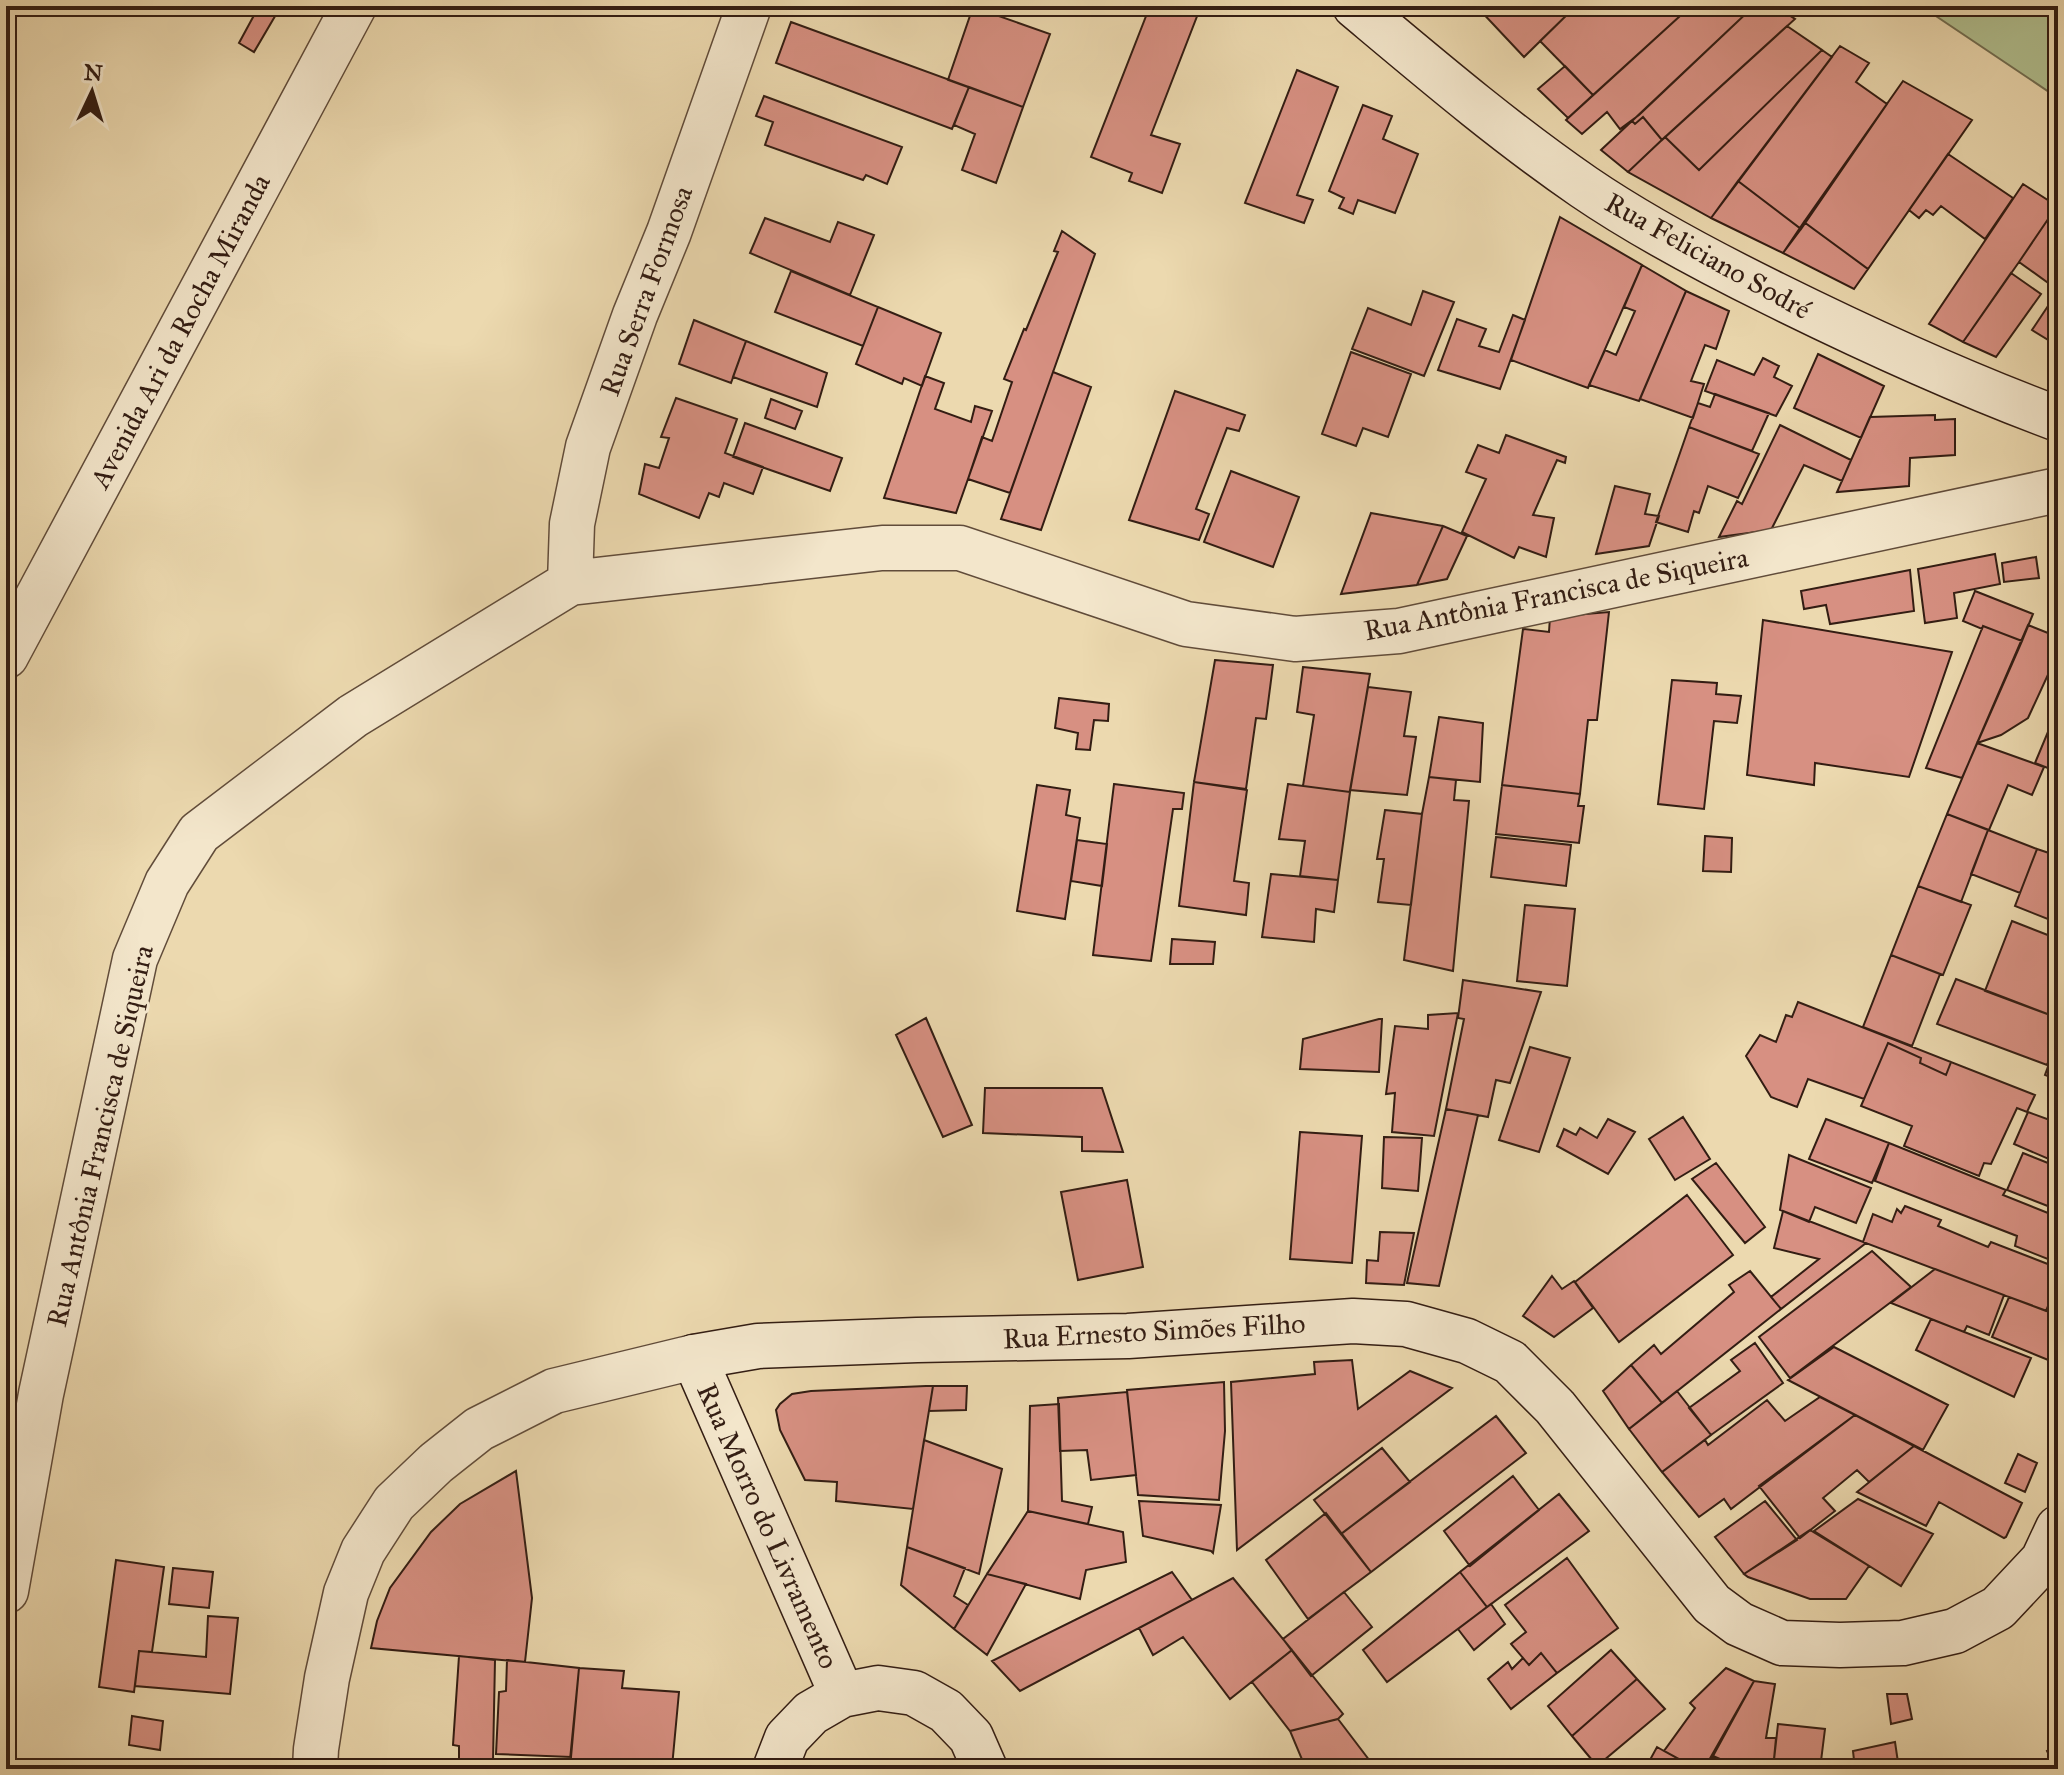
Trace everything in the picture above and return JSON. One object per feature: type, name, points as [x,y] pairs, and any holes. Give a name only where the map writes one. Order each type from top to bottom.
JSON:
[{"type":"street","name":"Avenida Ari da Rocha Miranda","points":[[6,656],[354,6]]},
{"type":"street","name":"Rua Serra Formosa","points":[[570,583],[572,524],[588,447],[631,325],[674,219],[749,6]]},
{"type":"street","name":"Rua Feliciano Sodré","points":[[1355,6],[1480,109],[1583,186],[1658,235],[1927,367],[2058,419]]},
{"type":"street","name":"Rua Antônia Francisca de Siqueira","points":[[6,1591],[41,1394],[135,959],[167,883],[199,833],[353,716],[570,583],[882,548],[960,548],[1186,624],[1295,639],[1399,631],[2058,490]]},
{"type":"street","name":"Rua Ernesto Simões Filho","points":[[315,1769],[327,1678],[346,1593],[363,1551],[394,1503],[436,1463],[479,1429],[554,1391],[694,1357],[758,1346],[1128,1336],[1353,1321],[1406,1324],[1452,1336],[1510,1362],[1555,1407],[1712,1604],[1739,1624],[1782,1643],[1903,1643],[1955,1631],[1998,1608],[2043,1560],[2058,1528]]},
{"type":"street","name":"Rua Morro do Livramento","points":[[694,1357],[842,1695]]},
{"type":"street","points":[[775,1769],[787,1738],[811,1713],[842,1695],[878,1688],[914,1693],[946,1711],[971,1737],[985,1769]]},
{"type":"green space","points":[[1921,6],[2058,6],[2058,98]]},
{"type":"building","points":[[259,6],[281,6],[254,52],[239,43]]},
{"type":"building","points":[[1150,6],[1201,6],[1151,135],[1180,144],[1162,193],[1129,181],[1132,173],[1091,157]]},
{"type":"building","points":[[1478,6],[1576,6],[1524,57]]},
{"type":"building","points":[[1576,6],[1691,6],[1593,95],[1540,41]]},
{"type":"building","points":[[1691,6],[1754,6],[1639,115],[1620,129],[1607,112],[1582,134],[1566,120]]},
{"type":"building","points":[[1754,6],[1775,6],[1795,19],[1662,140],[1643,117],[1635,124],[1632,121]]},
{"type":"building","points":[[973,7],[1050,34],[1023,107],[948,80]]},
{"type":"building","points":[[791,22],[969,87],[952,129],[776,63]]},
{"type":"building","points":[[1787,26],[1822,50],[1699,170],[1665,137]]},
{"type":"building","points":[[1840,46],[1869,63],[1856,82],[1887,104],[1801,229],[1738,181]]},
{"type":"building","points":[[1822,50],[1832,57],[1711,218],[1628,172],[1665,137],[1699,170]]},
{"type":"building","points":[[1565,66],[1593,95],[1568,118],[1538,89]]},
{"type":"building","points":[[1297,70],[1338,87],[1297,195],[1313,200],[1304,223],[1245,203]]},
{"type":"building","points":[[1903,81],[1972,120],[1868,269],[1804,222]]},
{"type":"building","points":[[969,87],[1023,107],[996,183],[962,170],[975,134],[954,125]]},
{"type":"building","points":[[764,96],[902,147],[887,184],[866,175],[863,180],[765,145],[773,122],[756,116]]},
{"type":"building","points":[[1363,105],[1392,116],[1383,139],[1418,154],[1395,213],[1358,200],[1353,214],[1339,208],[1344,198],[1329,191]]},
{"type":"building","points":[[1643,117],[1662,140],[1628,172],[1601,150],[1632,121],[1635,124]]},
{"type":"building","points":[[1948,154],[2013,198],[1985,239],[1941,206],[1933,215],[1926,210],[1919,218],[1909,210]]},
{"type":"building","points":[[1738,181],[1801,229],[1783,253],[1711,218]]},
{"type":"building","points":[[2023,184],[2057,206],[1963,342],[1929,324]]},
{"type":"building","points":[[2058,207],[2058,290],[2019,262]]},
{"type":"building","points":[[1560,217],[1642,265],[1588,388],[1511,360]]},
{"type":"building","points":[[765,218],[830,242],[838,222],[874,235],[850,295],[750,253]]},
{"type":"building","points":[[1804,222],[1868,269],[1854,289],[1783,253]]},
{"type":"building","points":[[1062,231],[1095,254],[1010,493],[968,479],[982,437],[992,441],[1012,382],[1004,379],[1058,252],[1054,251]]},
{"type":"building","points":[[1642,265],[1686,291],[1639,401],[1589,385],[1605,350],[1616,355],[1635,311],[1624,307]]},
{"type":"building","points":[[791,271],[878,307],[863,346],[775,312]]},
{"type":"building","points":[[2011,273],[2041,294],[1996,357],[1963,342]]},
{"type":"building","points":[[1423,291],[1454,302],[1424,376],[1352,349],[1368,308],[1411,325]]},
{"type":"building","points":[[1686,291],[1729,311],[1716,349],[1705,345],[1691,381],[1704,384],[1693,418],[1640,399]]},
{"type":"building","points":[[2058,291],[2058,346],[2032,330]]},
{"type":"building","points":[[878,307],[941,333],[922,386],[904,378],[902,384],[856,364]]},
{"type":"building","points":[[1513,315],[1525,320],[1500,389],[1438,370],[1457,319],[1486,329],[1479,346],[1499,352]]},
{"type":"building","points":[[694,320],[746,341],[731,383],[679,364]]},
{"type":"building","points":[[746,341],[827,373],[817,407],[733,377]]},
{"type":"building","points":[[1351,352],[1411,374],[1388,437],[1363,428],[1356,446],[1322,434]]},
{"type":"building","points":[[1818,354],[1884,386],[1861,438],[1794,408]]},
{"type":"building","points":[[1763,358],[1779,366],[1774,377],[1792,386],[1776,416],[1705,391],[1717,360],[1754,375]]},
{"type":"building","points":[[1053,372],[1091,387],[1041,530],[1001,519]]},
{"type":"building","points":[[925,376],[944,383],[935,409],[971,422],[975,406],[992,411],[956,513],[884,498]]},
{"type":"building","points":[[1175,391],[1245,415],[1239,431],[1227,428],[1196,509],[1209,514],[1199,540],[1129,520]]},
{"type":"building","points":[[1715,394],[1769,413],[1752,451],[1689,427],[1698,403],[1710,407]]},
{"type":"building","points":[[676,398],[737,419],[725,453],[763,467],[753,494],[724,483],[719,497],[709,493],[699,518],[639,494],[645,464],[659,468],[669,438],[661,437]]},
{"type":"building","points":[[771,399],[802,411],[795,429],[765,418]]},
{"type":"building","points":[[1935,415],[1935,420],[1955,419],[1955,455],[1910,458],[1909,486],[1837,492],[1870,417]]},
{"type":"building","points":[[745,423],[842,458],[830,491],[733,457]]},
{"type":"building","points":[[1780,425],[1851,460],[1842,481],[1804,465],[1771,530],[1719,537],[1737,501],[1742,504]]},
{"type":"building","points":[[1689,427],[1759,454],[1738,498],[1708,486],[1699,513],[1694,511],[1688,532],[1656,522]]},
{"type":"building","points":[[1506,435],[1566,457],[1565,463],[1557,460],[1533,515],[1554,518],[1546,557],[1519,547],[1514,558],[1462,532],[1486,479],[1466,472],[1478,445],[1499,453]]},
{"type":"building","points":[[1231,471],[1299,497],[1273,567],[1204,542]]},
{"type":"building","points":[[1615,486],[1650,494],[1645,514],[1659,516],[1649,546],[1596,554]]},
{"type":"building","points":[[1371,513],[1443,526],[1417,585],[1341,594]]},
{"type":"building","points":[[1443,526],[1467,536],[1447,579],[1417,585]]},
{"type":"building","points":[[1995,554],[2000,584],[1954,593],[1957,618],[1925,623],[1918,569]]},
{"type":"building","points":[[2036,557],[2039,578],[2004,582],[2002,563]]},
{"type":"building","points":[[1910,570],[1914,611],[1830,624],[1826,605],[1804,609],[1801,591]]},
{"type":"building","points":[[1975,591],[2033,614],[2022,641],[1963,621]]},
{"type":"building","points":[[1609,612],[1597,720],[1588,720],[1580,794],[1502,785],[1523,629],[1549,632],[1550,617]]},
{"type":"building","points":[[1763,620],[1952,652],[1909,777],[1815,763],[1814,785],[1747,775]]},
{"type":"building","points":[[2028,625],[2058,637],[2058,653],[2028,718],[2001,735],[1977,743]]},
{"type":"building","points":[[1983,626],[2022,641],[1962,778],[1926,768]]},
{"type":"building","points":[[1215,660],[1273,665],[1266,719],[1256,718],[1246,789],[1194,782]]},
{"type":"building","points":[[1303,667],[1370,674],[1350,792],[1303,786],[1314,715],[1297,712]]},
{"type":"building","points":[[1672,680],[1717,683],[1716,694],[1741,696],[1737,723],[1714,721],[1704,809],[1658,804]]},
{"type":"building","points":[[1368,687],[1411,692],[1404,736],[1416,737],[1407,795],[1350,790]]},
{"type":"building","points":[[1059,698],[1109,704],[1108,721],[1094,720],[1090,750],[1076,749],[1078,733],[1055,728]]},
{"type":"building","points":[[1439,717],[1483,723],[1480,782],[1429,777]]},
{"type":"building","points":[[2050,727],[2058,730],[2058,772],[2035,763]]},
{"type":"building","points":[[1977,743],[2044,767],[2032,795],[2008,785],[1989,830],[1947,814]]},
{"type":"building","points":[[1429,777],[1456,780],[1454,800],[1469,801],[1453,971],[1404,960]]},
{"type":"building","points":[[1194,782],[1247,790],[1234,881],[1249,883],[1246,915],[1179,906]]},
{"type":"building","points":[[1114,784],[1184,793],[1182,809],[1173,809],[1151,961],[1093,955]]},
{"type":"building","points":[[1288,784],[1350,792],[1338,880],[1300,876],[1305,841],[1279,839]]},
{"type":"building","points":[[1037,785],[1070,790],[1066,815],[1080,818],[1065,919],[1017,911]]},
{"type":"building","points":[[1502,785],[1580,794],[1578,806],[1584,806],[1579,843],[1496,834]]},
{"type":"building","points":[[1385,810],[1422,814],[1411,905],[1378,902],[1384,859],[1377,859]]},
{"type":"building","points":[[1947,814],[1988,830],[1961,902],[1918,886]]},
{"type":"building","points":[[1988,830],[2037,849],[2020,893],[1971,874]]},
{"type":"building","points":[[1705,836],[1732,838],[1731,872],[1703,871]]},
{"type":"building","points":[[1496,837],[1571,845],[1566,886],[1491,877]]},
{"type":"building","points":[[1077,840],[1107,844],[1102,886],[1071,881]]},
{"type":"building","points":[[2037,849],[2058,856],[2058,923],[2015,906]]},
{"type":"building","points":[[1271,874],[1338,880],[1334,912],[1316,909],[1314,942],[1262,937]]},
{"type":"building","points":[[1918,886],[1971,905],[1943,975],[1891,955]]},
{"type":"building","points":[[1525,905],[1575,909],[1567,986],[1517,981]]},
{"type":"building","points":[[2012,921],[2058,939],[2058,1018],[1985,991]]},
{"type":"building","points":[[1172,939],[1215,942],[1213,964],[1170,964]]},
{"type":"building","points":[[1891,955],[1940,974],[1912,1046],[1863,1027]]},
{"type":"building","points":[[1956,979],[2058,1018],[2058,1039],[2047,1065],[1937,1024]]},
{"type":"building","points":[[1463,980],[1541,992],[1510,1083],[1496,1080],[1488,1117],[1446,1109],[1464,1019],[1458,1018]]},
{"type":"building","points":[[1798,1002],[1951,1062],[1946,1075],[1920,1063],[1921,1058],[1888,1043],[1864,1099],[1808,1079],[1797,1107],[1771,1097],[1746,1056],[1760,1035],[1776,1042],[1786,1015],[1792,1017]]},
{"type":"building","points":[[1458,1013],[1434,1136],[1392,1132],[1395,1093],[1386,1094],[1395,1026],[1428,1029],[1428,1015]]},
{"type":"building","points":[[926,1018],[972,1125],[943,1137],[896,1035]]},
{"type":"building","points":[[1382,1019],[1379,1072],[1300,1069],[1303,1039]]},
{"type":"building","points":[[2058,1039],[2058,1080],[2045,1075]]},
{"type":"building","points":[[1888,1043],[1921,1058],[1920,1063],[1946,1075],[1951,1062],[2035,1095],[2027,1112],[2017,1108],[1991,1164],[1984,1163],[1979,1176],[1904,1146],[1912,1126],[1861,1106]]},
{"type":"building","points":[[1530,1047],[1570,1058],[1539,1152],[1499,1140]]},
{"type":"building","points":[[985,1088],[1102,1088],[1123,1152],[1082,1151],[1082,1137],[983,1133]]},
{"type":"building","points":[[1446,1109],[1478,1115],[1439,1286],[1407,1283]]},
{"type":"building","points":[[2028,1112],[2058,1123],[2058,1163],[2014,1144]]},
{"type":"building","points":[[1683,1117],[1710,1159],[1675,1180],[1649,1139]]},
{"type":"building","points":[[1608,1119],[1635,1132],[1608,1174],[1557,1146],[1564,1129],[1576,1135],[1580,1128],[1597,1138]]},
{"type":"building","points":[[1826,1119],[1889,1143],[1872,1183],[1809,1159]]},
{"type":"building","points":[[1300,1132],[1362,1136],[1352,1263],[1290,1259]]},
{"type":"building","points":[[1384,1137],[1422,1138],[1418,1191],[1382,1188]]},
{"type":"building","points":[[1889,1143],[2006,1190],[2003,1195],[2058,1217],[2058,1263],[2015,1246],[2017,1236],[1875,1181]]},
{"type":"building","points":[[2023,1153],[2058,1167],[2058,1210],[2007,1190]]},
{"type":"building","points":[[1789,1155],[1871,1188],[1856,1223],[1815,1207],[1809,1222],[1780,1210]]},
{"type":"building","points":[[1716,1163],[1765,1227],[1745,1243],[1692,1179]]},
{"type":"building","points":[[1127,1180],[1143,1267],[1078,1280],[1061,1192]]},
{"type":"building","points":[[1687,1195],[1733,1255],[1619,1342],[1575,1282]]},
{"type":"building","points":[[1905,1206],[1941,1220],[1938,1226],[1988,1247],[1991,1242],[2058,1268],[2058,1282],[2046,1311],[1863,1242],[1873,1214],[1892,1222],[1897,1209],[1901,1213]]},
{"type":"building","points":[[1783,1211],[1866,1243],[1781,1309],[1771,1297],[1819,1259],[1774,1248]]},
{"type":"building","points":[[1380,1232],[1414,1233],[1404,1285],[1366,1283],[1367,1260],[1378,1261]]},
{"type":"building","points":[[1872,1251],[1911,1287],[1790,1378],[1759,1337]]},
{"type":"building","points":[[1935,1269],[2004,1295],[1989,1335],[1967,1326],[1964,1332],[1891,1303]]},
{"type":"building","points":[[1750,1271],[1781,1309],[1662,1403],[1631,1365],[1654,1345],[1661,1354],[1734,1292],[1729,1285]]},
{"type":"building","points":[[1552,1276],[1562,1289],[1574,1281],[1593,1308],[1554,1337],[1523,1316]]},
{"type":"building","points":[[2009,1297],[2058,1315],[2058,1364],[1992,1337]]},
{"type":"building","points":[[1931,1319],[2031,1358],[2014,1397],[1916,1350]]},
{"type":"building","points":[[1755,1343],[1783,1383],[1711,1435],[1689,1408],[1740,1371],[1731,1360]]},
{"type":"building","points":[[1834,1347],[1948,1405],[1923,1450],[1788,1380]]},
{"type":"building","points":[[1352,1360],[1358,1409],[1410,1371],[1452,1388],[1237,1550],[1231,1382],[1315,1374],[1314,1362]]},
{"type":"building","points":[[1631,1365],[1662,1403],[1629,1429],[1603,1391]]},
{"type":"building","points":[[1224,1382],[1225,1431],[1219,1500],[1138,1495],[1127,1390]]},
{"type":"building","points":[[933,1386],[913,1509],[836,1501],[837,1482],[805,1480],[780,1430],[776,1410],[792,1394]]},
{"type":"building","points":[[933,1386],[967,1386],[966,1410],[929,1411]]},
{"type":"building","points":[[1677,1391],[1711,1435],[1662,1472],[1629,1429]]},
{"type":"building","points":[[1127,1392],[1136,1475],[1091,1480],[1087,1450],[1060,1451],[1058,1398]]},
{"type":"building","points":[[1820,1397],[1855,1415],[1731,1509],[1724,1499],[1699,1517],[1662,1472],[1705,1440],[1708,1445],[1767,1400],[1785,1421]]},
{"type":"building","points":[[1059,1404],[1062,1501],[1092,1507],[1088,1524],[1028,1511],[1030,1406]]},
{"type":"building","points":[[1855,1415],[1914,1446],[1869,1482],[1857,1470],[1823,1498],[1835,1511],[1800,1538],[1759,1486]]},
{"type":"building","points":[[1496,1416],[1526,1453],[1371,1572],[1341,1534]]},
{"type":"building","points":[[924,1440],[1002,1469],[979,1574],[907,1547]]},
{"type":"building","points":[[1914,1446],[2022,1503],[2006,1537],[1939,1502],[1926,1526],[1857,1492]]},
{"type":"building","points":[[1382,1448],[1410,1482],[1341,1534],[1314,1500]]},
{"type":"building","points":[[2018,1454],[2037,1463],[2025,1492],[2005,1483]]},
{"type":"building","points":[[516,1471],[532,1598],[525,1662],[371,1648],[377,1621],[390,1588],[431,1532],[460,1504]]},
{"type":"building","points":[[1513,1476],[1539,1510],[1470,1566],[1444,1531]]},
{"type":"building","points":[[1559,1494],[1589,1531],[1487,1607],[1460,1572]]},
{"type":"building","points":[[1858,1499],[1933,1534],[1901,1586],[1814,1531]]},
{"type":"building","points":[[1139,1501],[1221,1505],[1213,1553],[1143,1536]]},
{"type":"building","points":[[1765,1501],[1797,1540],[1744,1574],[1715,1537]]},
{"type":"building","points":[[1028,1511],[1123,1532],[1126,1562],[1086,1570],[1080,1599],[987,1574]]},
{"type":"building","points":[[1326,1513],[1371,1572],[1308,1619],[1266,1560]]},
{"type":"building","points":[[1810,1530],[1869,1566],[1846,1599],[1810,1599],[1744,1574]]},
{"type":"building","points":[[907,1547],[965,1568],[954,1596],[968,1605],[954,1629],[901,1585]]},
{"type":"building","points":[[1567,1558],[1618,1628],[1557,1673],[1541,1653],[1529,1665],[1511,1644],[1526,1632],[1505,1605]]},
{"type":"building","points":[[116,1560],[164,1567],[152,1652],[139,1651],[134,1692],[99,1687]]},
{"type":"building","points":[[173,1568],[213,1572],[209,1608],[169,1604]]},
{"type":"building","points":[[1172,1572],[1192,1600],[1020,1691],[992,1661]]},
{"type":"building","points":[[1460,1572],[1487,1607],[1387,1682],[1363,1650]]},
{"type":"building","points":[[987,1574],[1026,1584],[987,1655],[954,1629]]},
{"type":"building","points":[[1233,1578],[1292,1650],[1230,1699],[1183,1637],[1153,1655],[1139,1628]]},
{"type":"building","points":[[1344,1592],[1372,1627],[1311,1676],[1283,1639]]},
{"type":"building","points":[[1491,1604],[1505,1624],[1474,1650],[1458,1629]]},
{"type":"building","points":[[208,1616],[238,1618],[230,1694],[135,1686],[139,1651],[206,1657]]},
{"type":"building","points":[[1292,1650],[1343,1714],[1338,1719],[1290,1731],[1252,1682]]},
{"type":"building","points":[[1611,1650],[1637,1679],[1572,1736],[1548,1706]]},
{"type":"building","points":[[1541,1653],[1557,1673],[1511,1709],[1488,1679],[1508,1662],[1512,1669],[1523,1658],[1529,1665]]},
{"type":"building","points":[[459,1656],[495,1660],[493,1761],[459,1759],[459,1746],[453,1745]]},
{"type":"building","points":[[507,1660],[579,1668],[571,1757],[496,1754],[499,1692],[506,1691]]},
{"type":"building","points":[[579,1668],[624,1671],[622,1688],[679,1692],[672,1767],[632,1764],[632,1761],[570,1760]]},
{"type":"building","points":[[1726,1668],[1754,1681],[1704,1769],[1697,1769],[1664,1751],[1695,1708],[1690,1703]]},
{"type":"building","points":[[1637,1679],[1665,1709],[1597,1766],[1572,1736]]},
{"type":"building","points":[[1754,1681],[1775,1684],[1766,1738],[1776,1738],[1773,1769],[1743,1769],[1713,1756]]},
{"type":"building","points":[[1887,1694],[1907,1694],[1912,1719],[1891,1724]]},
{"type":"building","points":[[132,1716],[163,1721],[160,1750],[129,1745]]},
{"type":"building","points":[[1338,1719],[1376,1769],[1306,1769],[1290,1731]]},
{"type":"building","points":[[1778,1724],[1825,1729],[1820,1769],[1773,1769]]},
{"type":"building","points":[[1895,1742],[1899,1769],[1855,1769],[1853,1751]]},
{"type":"building","points":[[2058,1745],[2058,1769],[2056,1769],[2047,1751]]},
{"type":"building","points":[[1657,1747],[1664,1751],[1697,1769],[1645,1769]]},
{"type":"building","points":[[1713,1756],[1743,1769],[1704,1769]]},
{"type":"building","points":[[493,1761],[520,1762],[520,1769],[492,1769]]},
{"type":"building","points":[[533,1763],[638,1769],[533,1769]]}]
